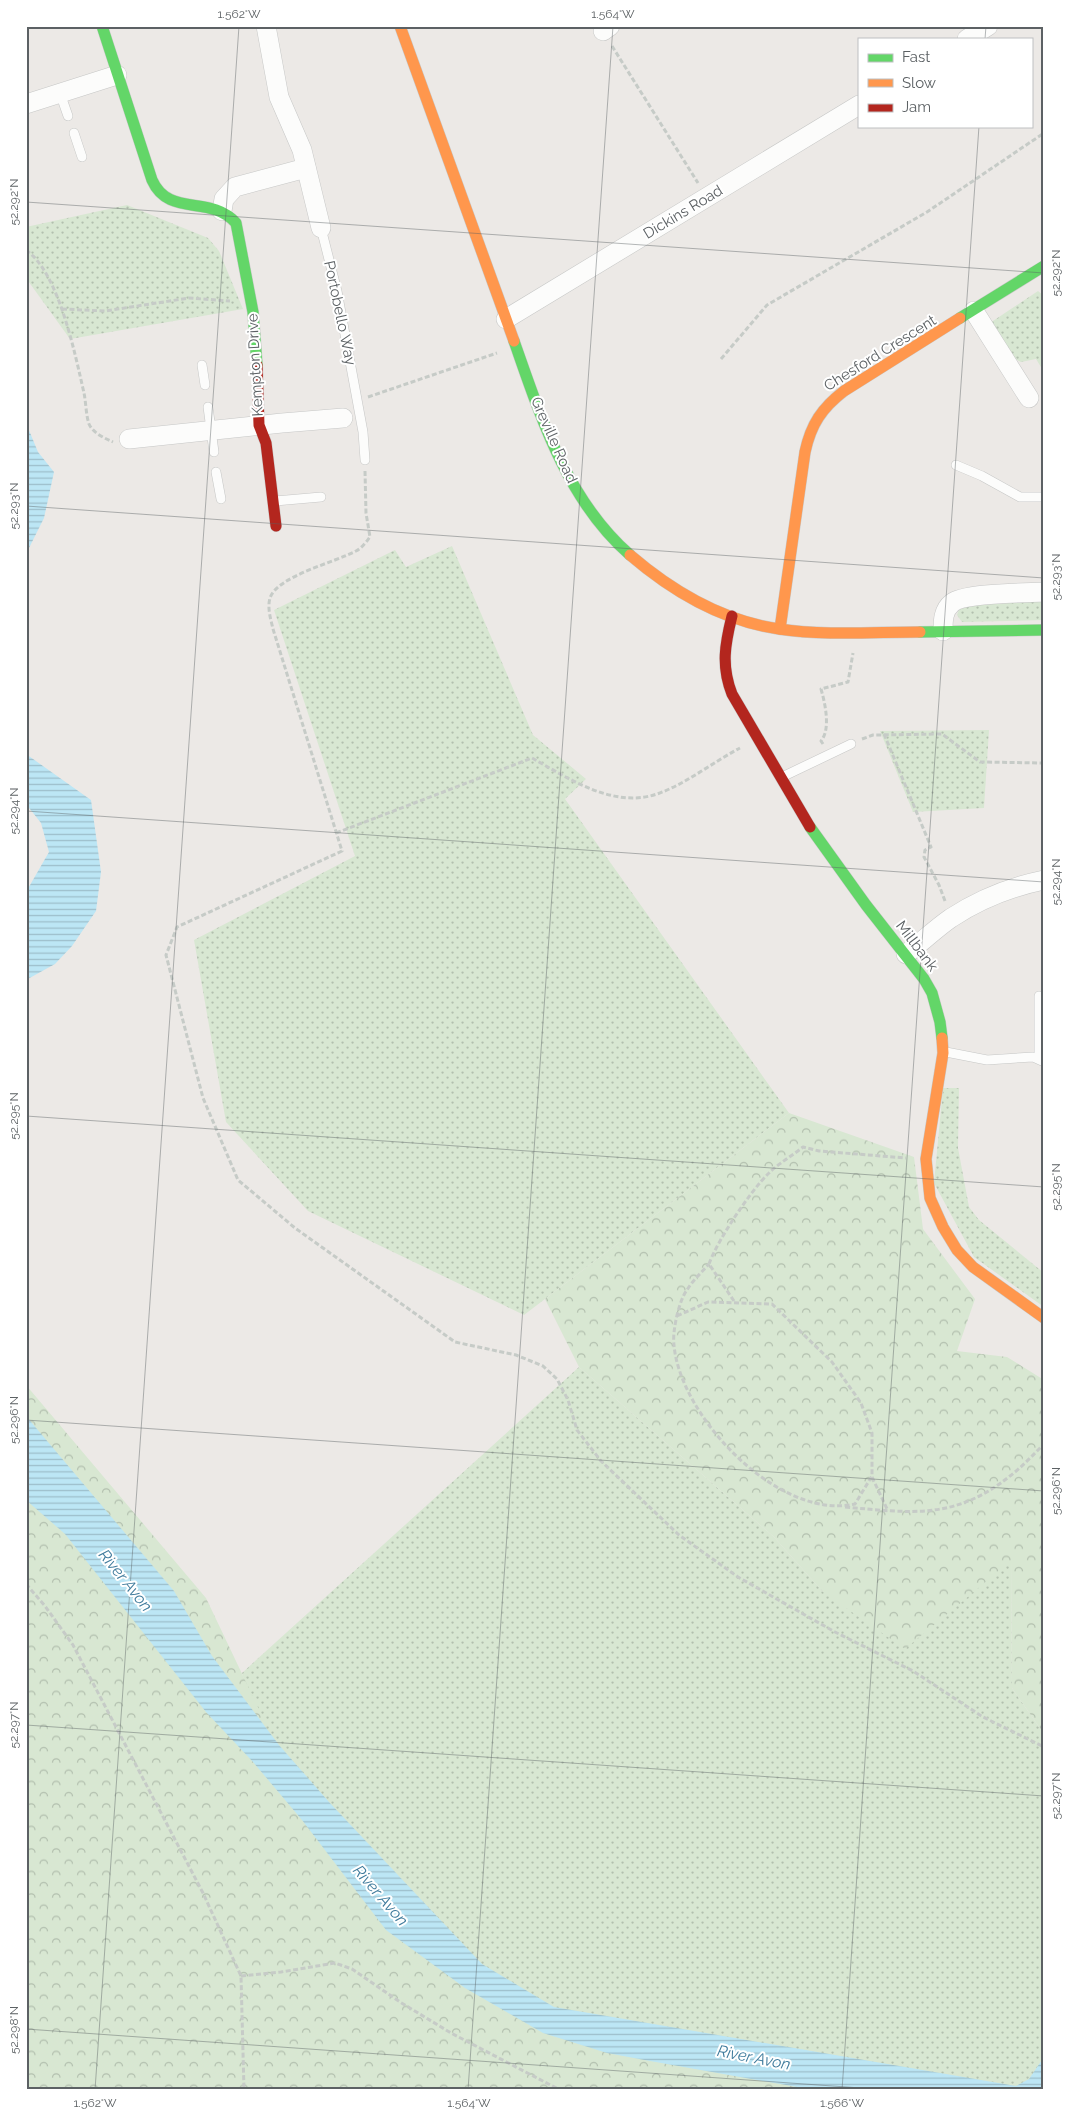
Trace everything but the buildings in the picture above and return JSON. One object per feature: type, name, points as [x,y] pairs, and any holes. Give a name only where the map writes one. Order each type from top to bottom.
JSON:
[{"type":"street","points":[[102,26],[152,180],[160,193],[172,200],[222,211],[224,199],[235,188],[306,168]]},
{"type":"street","name":"Portobello Way","points":[[266,26],[279,97],[300,142],[321,228]]},
{"type":"street","name":"Greville Road","points":[[400,26],[506,319],[560,459],[572,483],[595,518],[629,555],[650,572],[700,602],[755,624],[780,629],[812,633],[1044,630]]},
{"type":"street","points":[[969,38],[988,26]]},
{"type":"street","points":[[26,104],[117,75]]},
{"type":"street","name":"Dickins Road","points":[[506,319],[858,106]]},
{"type":"street","name":"Kempton Drive","points":[[222,211],[231,216],[236,224],[251,301],[258,364],[259,426],[266,443],[276,526]]},
{"type":"street","name":"Chesford Crescent","points":[[780,629],[805,452],[812,424],[817,415],[824,407],[844,392],[1044,266]]},
{"type":"street","points":[[974,311],[1029,398]]},
{"type":"street","points":[[121,440],[344,418]]},
{"type":"street","points":[[943,631],[943,621],[948,606],[960,598],[1044,592]]},
{"type":"street","name":"Millbank","points":[[732,616],[723,654],[724,673],[732,694],[802,816],[826,852],[906,954],[932,993],[940,1022],[943,1052],[926,1159],[930,1198],[951,1241],[973,1267],[1044,1318]]},
{"type":"street","points":[[906,954],[951,918],[982,900],[1009,888],[1044,880]]},
{"type":"lane","points":[[60,93],[68,116]]},
{"type":"lane","points":[[74,133],[82,157]]},
{"type":"lane","name":"Portobello Way","points":[[321,228],[337,291],[363,432],[365,460]]},
{"type":"lane","points":[[202,365],[205,385]]},
{"type":"lane","points":[[208,407],[214,452]]},
{"type":"lane","points":[[956,464],[1020,497],[1044,497]]},
{"type":"lane","points":[[216,472],[220,499]]},
{"type":"lane","points":[[274,502],[321,496]]},
{"type":"lane","points":[[780,778],[851,744]]},
{"type":"lane","points":[[943,1052],[987,1060],[1025,1057],[1041,1060],[1039,996]]},
{"type":"path","points":[[606,28],[707,197]]},
{"type":"path","points":[[721,359],[767,305],[927,212],[1044,133]]},
{"type":"path","points":[[26,250],[33,255],[50,278],[62,309],[79,371],[89,425],[99,436],[121,440]]},
{"type":"path","points":[[62,309],[105,311],[189,298],[251,301]]},
{"type":"path","points":[[366,398],[503,352]]},
{"type":"path","points":[[365,460],[366,513],[370,538],[359,550],[288,580],[277,588],[270,598],[273,629],[342,851],[177,927],[166,955],[203,1098],[238,1180],[295,1228],[455,1342],[516,1355],[543,1366],[557,1379],[568,1400],[577,1430],[601,1461],[679,1535],[738,1577],[835,1632],[912,1671],[983,1717],[1044,1747]]},
{"type":"path","points":[[828,754],[821,741],[826,735],[827,708],[821,689],[848,682],[853,653]]},
{"type":"path","points":[[884,734],[931,847],[926,850],[924,857],[940,885],[951,918]]},
{"type":"path","points":[[873,735],[942,734],[980,762],[1044,763]]},
{"type":"path","points":[[336,833],[532,758],[586,787],[606,794],[632,798],[656,794],[757,740]]},
{"type":"path","points":[[912,1158],[819,1151],[804,1147],[775,1167],[762,1180],[714,1248],[709,1264],[685,1291],[677,1316],[674,1344],[684,1383],[707,1424],[733,1453],[773,1485],[810,1502],[842,1507],[912,1513],[947,1509],[971,1501],[1010,1476],[1044,1444]]},
{"type":"path","points":[[709,1264],[734,1302]]},
{"type":"path","points":[[677,1316],[708,1302],[772,1304],[832,1362],[861,1403],[872,1433],[872,1476],[888,1511]]},
{"type":"path","points":[[842,1507],[855,1504],[872,1476]]},
{"type":"path","points":[[26,1584],[46,1606],[73,1645],[203,1893],[241,1976],[244,2090]]},
{"type":"path","points":[[241,1976],[282,1972],[335,1963],[352,1969],[400,2002],[451,2033],[560,2090]]},
{"type":"green space","points":[[127,205],[208,238],[219,251],[243,309],[70,339],[26,278],[26,227]]},
{"type":"green space","points":[[1038,291],[1044,296],[1044,372],[1036,359],[1021,362],[1015,359],[990,323]]},
{"type":"green space","points":[[452,546],[533,735],[586,779],[565,799],[789,1113],[524,1315],[308,1211],[226,1122],[194,940],[355,856],[274,610],[395,550],[406,567]]},
{"type":"green space","points":[[1044,601],[1044,620],[962,622],[957,615],[959,609],[977,605]]},
{"type":"green space","points":[[989,730],[984,808],[913,812],[880,731]]},
{"type":"green space","points":[[943,1088],[959,1088],[958,1148],[969,1207],[979,1220],[1044,1273],[1044,1307],[974,1257],[934,1183]]},
{"type":"green space","points":[[789,1113],[914,1157],[923,1229],[975,1299],[957,1351],[1007,1357],[1044,1380],[1044,1734],[1012,1688],[1011,1561],[905,1649],[823,1592],[774,1537],[579,1367],[545,1299]]},
{"type":"green space","points":[[579,1367],[774,1537],[823,1592],[1011,1560],[1012,1688],[1044,1734],[1044,2081],[1037,2088],[1044,2088],[1044,2090],[1031,2090],[552,2019],[477,1981],[266,1753],[242,1673]]},
{"type":"green space","points":[[26,1385],[206,1598],[264,1720],[266,1754],[399,1920],[552,2019],[925,2090],[26,2090]]},
{"type":"water","points":[[26,423],[38,452],[54,472],[44,518],[27,552],[26,568]]},
{"type":"water","points":[[26,754],[91,800],[101,872],[96,911],[72,946],[55,964],[26,980],[26,892],[49,852],[41,823],[26,804]]},
{"type":"water","name":"River Avon","points":[[26,1416],[174,1591],[212,1656],[279,1745],[329,1802],[482,1964],[554,2007],[1016,2086],[1029,2079],[1044,2057],[1044,2088],[1036,2090],[814,2090],[607,2053],[543,2033],[465,1988],[386,1930],[302,1820],[253,1762],[206,1712],[65,1534],[26,1500]]},
{"type":"traffic: fast","points":[[102,26],[152,180],[159,192],[179,203],[214,209],[226,214],[236,223],[253,312],[257,365]]},
{"type":"traffic: fast","points":[[960,318],[1044,266]]},
{"type":"traffic: fast","points":[[514,341],[546,428],[573,483],[589,509],[608,533],[630,555]]},
{"type":"traffic: fast","points":[[920,632],[1044,630]]},
{"type":"traffic: fast","points":[[810,827],[866,905],[924,979],[932,993],[940,1022],[942,1038]]},
{"type":"traffic: slow","points":[[400,26],[514,341]]},
{"type":"traffic: slow","points":[[780,629],[805,452],[807,442],[818,417],[844,391],[960,318]]},
{"type":"traffic: slow","points":[[630,555],[663,581],[699,602],[718,612],[758,625],[814,632],[920,632]]},
{"type":"traffic: slow","points":[[942,1038],[943,1053],[926,1159],[930,1198],[943,1227],[957,1250],[973,1267],[1044,1318]]},
{"type":"traffic: jam","points":[[257,365],[259,425],[266,443],[276,526]]},
{"type":"traffic: jam","points":[[732,616],[725,655],[726,674],[732,694],[810,827]]}]
